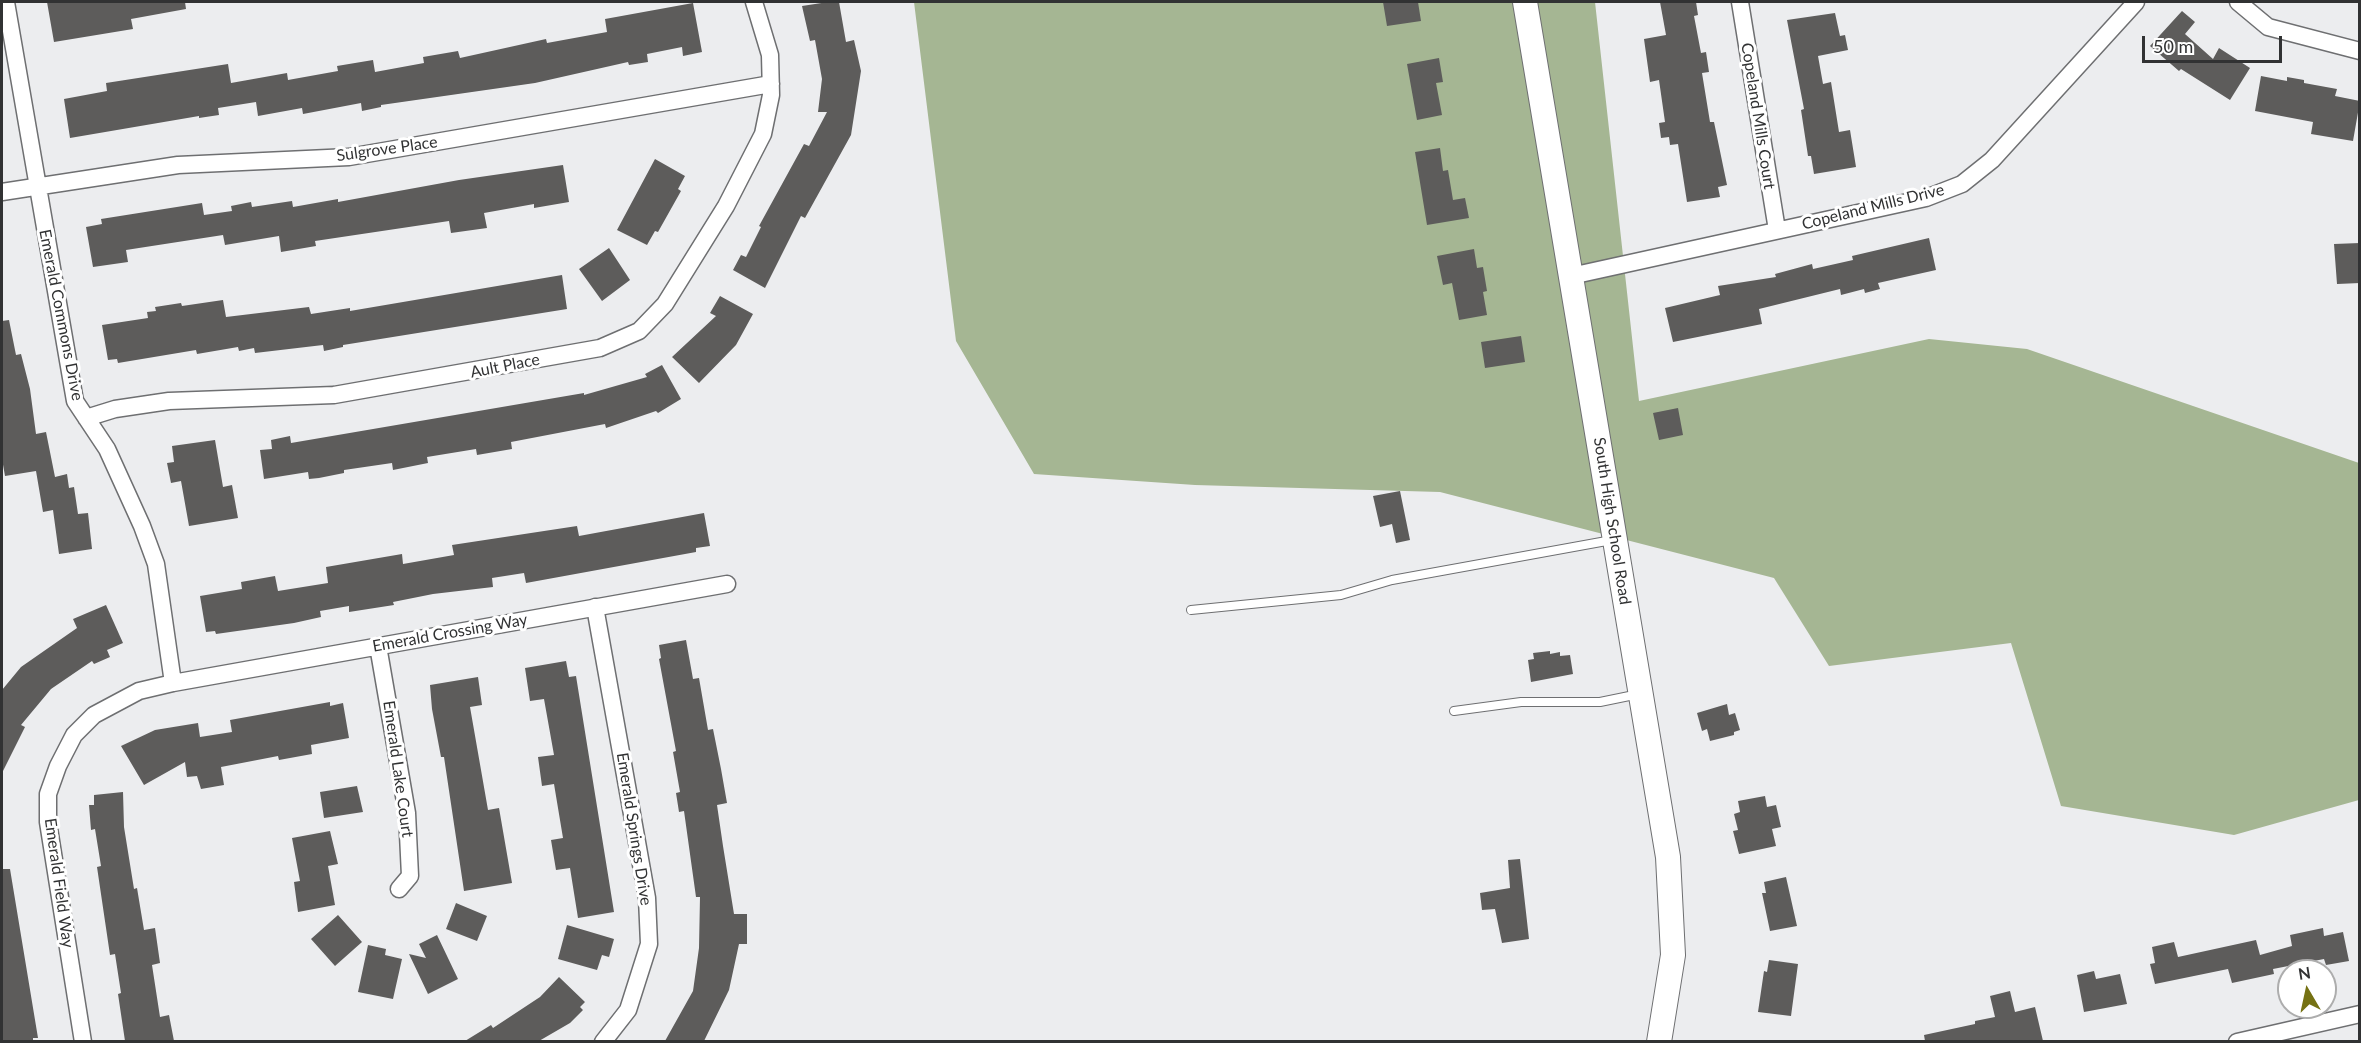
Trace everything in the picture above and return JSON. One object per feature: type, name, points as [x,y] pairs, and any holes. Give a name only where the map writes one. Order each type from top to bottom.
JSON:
[{"type":"main road","name":"South High School Road","points":[[1525,2],[1668,857],[1672,967],[1659,1041]]},
{"type":"street","name":"Emerald Commons Drive","points":[[6,2],[75,401],[106,449],[142,526],[156,564],[173,683]]},
{"type":"street","name":"Ault Place","points":[[86,418],[114,409],[168,400],[334,395],[600,348],[639,331],[665,304],[726,206],[763,134],[771,84],[770,55],[754,2]]},
{"type":"street","name":"Copeland Mills Court","points":[[1740,2],[1777,230]]},
{"type":"street","name":"Copeland Mills Drive","points":[[1571,276],[1926,198],[1971,178],[1992,159],[2136,2]]},
{"type":"street","points":[[2238,2],[2268,27],[2360,51]]},
{"type":"street","name":"Sulgrove Place","points":[[2,192],[178,165],[349,157],[771,84]]},
{"type":"street","name":"Emerald Crossing Way","points":[[173,683],[727,584]]},
{"type":"street","name":"Emerald Springs Drive","points":[[595,607],[647,898],[649,944],[628,1010],[603,1041]]},
{"type":"street","name":"Emerald Lake Court","points":[[378,646],[407,813],[410,876],[399,889]]},
{"type":"street","name":"Emerald Field Way","points":[[83,1041],[48,822],[48,794],[58,766],[74,735],[94,715],[139,691],[173,683]]},
{"type":"street","points":[[2237,1041],[2360,1014]]},
{"type":"lane","points":[[1191,610],[1341,595],[1392,580],[1615,540]]},
{"type":"lane","points":[[1454,711],[1521,702],[1600,702],[1641,693]]},
{"type":"green space","points":[[914,2],[1595,2],[1639,401],[1929,339],[2027,349],[2359,463],[2359,800],[2234,835],[2061,806],[2011,643],[1829,666],[1774,578],[1440,492],[1195,485],[1034,474],[956,341]]},
{"type":"building","points":[[47,2],[185,2],[186,9],[131,19],[133,29],[54,42]]},
{"type":"building","points":[[839,2],[846,42],[854,40],[861,71],[851,135],[805,218],[801,216],[765,288],[733,270],[741,255],[746,257],[761,227],[759,226],[804,144],[809,146],[827,112],[818,112],[822,79],[815,40],[810,41],[802,6]]},
{"type":"building","points":[[1383,2],[1418,2],[1421,21],[1387,26]]},
{"type":"building","points":[[1660,2],[1696,2],[1698,15],[1694,16],[1701,53],[1706,52],[1709,72],[1702,73],[1710,122],[1714,122],[1727,185],[1718,187],[1720,197],[1687,202],[1678,144],[1670,145],[1669,137],[1661,138],[1659,123],[1665,122],[1659,80],[1650,82],[1644,39],[1666,35]]},
{"type":"building","points":[[693,3],[702,52],[683,56],[682,47],[647,54],[648,62],[629,65],[628,62],[535,83],[381,105],[381,107],[362,111],[361,103],[303,114],[302,108],[258,116],[256,102],[218,108],[219,115],[199,118],[199,116],[70,138],[64,99],[107,91],[106,83],[228,64],[231,83],[287,73],[288,80],[338,71],[337,66],[373,60],[375,72],[424,63],[423,57],[458,51],[460,58],[546,39],[547,43],[607,32],[605,19]]},
{"type":"building","points":[[2182,11],[2195,22],[2185,34],[2213,59],[2219,48],[2250,68],[2230,100],[2181,69],[2179,71],[2150,46]]},
{"type":"building","points":[[1835,13],[1840,36],[1845,35],[1848,50],[1818,56],[1823,84],[1831,82],[1839,132],[1850,130],[1856,167],[1814,174],[1811,156],[1808,156],[1801,110],[1804,109],[1787,20]]},
{"type":"building","points":[[1439,58],[1443,82],[1436,83],[1442,115],[1417,120],[1407,64]]},
{"type":"building","points":[[2261,76],[2287,81],[2287,77],[2304,80],[2304,83],[2337,89],[2335,96],[2360,101],[2353,141],[2311,134],[2313,122],[2255,111]]},
{"type":"building","points":[[1440,148],[1443,171],[1448,170],[1453,200],[1465,198],[1469,218],[1427,225],[1415,152]]},
{"type":"building","points":[[655,159],[685,176],[678,189],[681,191],[658,232],[655,231],[647,245],[617,230]]},
{"type":"building","points":[[563,165],[569,202],[534,208],[534,204],[484,213],[487,228],[451,233],[449,221],[315,241],[316,246],[281,252],[279,236],[225,245],[223,235],[126,250],[128,262],[93,267],[86,227],[102,224],[101,219],[202,203],[204,215],[232,211],[231,206],[251,202],[252,207],[292,201],[293,207],[338,199],[338,202],[459,180]]},
{"type":"building","points":[[1929,238],[1936,270],[1878,283],[1880,289],[1865,293],[1864,289],[1841,295],[1840,289],[1759,309],[1762,324],[1673,342],[1665,308],[1720,295],[1718,286],[1776,277],[1775,274],[1812,264],[1813,269],[1853,260],[1852,256]]},
{"type":"building","points":[[2360,243],[2360,283],[2337,284],[2334,244]]},
{"type":"building","points":[[609,248],[630,280],[602,301],[579,269]]},
{"type":"building","points":[[1474,249],[1477,268],[1483,267],[1487,291],[1483,292],[1487,315],[1459,320],[1452,283],[1443,285],[1437,256]]},
{"type":"building","points":[[562,275],[567,309],[343,345],[343,347],[324,351],[323,345],[255,353],[254,348],[239,351],[238,347],[197,354],[196,350],[118,363],[117,359],[108,360],[102,325],[148,318],[147,312],[156,311],[155,307],[181,303],[182,306],[223,300],[226,317],[309,307],[311,314],[350,308],[350,311]]},
{"type":"building","points":[[720,296],[753,314],[736,345],[699,383],[672,357],[716,316],[710,313]]},
{"type":"building","points":[[9,320],[16,355],[21,354],[30,389],[36,434],[46,432],[55,477],[67,474],[69,488],[74,487],[78,514],[88,513],[92,549],[59,554],[53,510],[43,512],[36,471],[5,476],[2,459],[2,321]]},
{"type":"building","points":[[1521,336],[1525,362],[1485,368],[1481,342]]},
{"type":"building","points":[[662,365],[681,399],[658,413],[656,411],[606,428],[605,424],[511,442],[512,449],[477,455],[476,449],[427,457],[428,463],[393,470],[392,463],[344,470],[344,473],[319,478],[309,479],[308,472],[264,479],[260,450],[272,449],[271,440],[290,436],[291,443],[584,393],[584,395],[647,377],[645,374]]},
{"type":"building","points":[[1678,408],[1683,435],[1659,440],[1653,413]]},
{"type":"building","points":[[215,440],[223,487],[232,485],[238,518],[189,526],[181,481],[171,483],[167,463],[174,462],[172,446]]},
{"type":"building","points":[[1400,491],[1410,540],[1396,543],[1392,524],[1380,527],[1373,496]]},
{"type":"building","points":[[704,513],[710,546],[696,548],[696,552],[526,583],[524,573],[492,578],[493,587],[433,594],[393,602],[394,605],[349,612],[349,606],[320,611],[321,617],[294,623],[216,634],[215,631],[206,632],[200,596],[242,589],[241,582],[275,576],[278,591],[328,583],[326,567],[402,554],[403,564],[454,555],[452,545],[577,526],[579,536]]},
{"type":"building","points":[[106,605],[123,643],[107,650],[110,657],[94,664],[92,661],[51,689],[21,725],[25,727],[2,773],[2,690],[21,667],[77,628],[73,619]]},
{"type":"building","points":[[686,640],[693,679],[699,678],[708,730],[713,729],[727,803],[717,805],[723,846],[734,914],[747,914],[747,944],[739,944],[729,990],[704,1041],[665,1041],[693,991],[699,948],[700,897],[696,897],[684,811],[679,812],[676,793],[680,792],[673,752],[676,751],[659,659],[661,658],[659,645]]},
{"type":"building","points":[[1550,651],[1550,654],[1560,652],[1560,656],[1570,655],[1573,674],[1531,682],[1528,660],[1534,659],[1533,653]]},
{"type":"building","points":[[566,661],[569,677],[576,676],[614,912],[578,918],[570,868],[556,870],[551,840],[563,838],[554,784],[542,786],[538,757],[554,755],[544,699],[530,701],[525,668]]},
{"type":"building","points":[[478,677],[482,705],[470,707],[488,810],[499,808],[512,883],[464,891],[444,757],[441,757],[430,685]]},
{"type":"building","points":[[330,702],[330,706],[343,703],[349,738],[311,745],[312,754],[279,760],[278,756],[221,767],[224,785],[201,789],[197,776],[187,777],[185,762],[144,785],[121,746],[155,730],[198,723],[200,737],[232,732],[230,720]]},
{"type":"building","points":[[1727,704],[1729,715],[1735,713],[1740,730],[1734,732],[1734,735],[1710,741],[1707,729],[1702,731],[1697,713]]},
{"type":"building","points":[[357,786],[363,812],[324,818],[320,792]]},
{"type":"building","points":[[123,792],[124,827],[134,889],[137,888],[144,930],[155,928],[160,963],[152,965],[160,1017],[169,1015],[174,1041],[125,1041],[118,994],[121,993],[115,954],[110,955],[97,867],[101,866],[95,829],[91,830],[89,805],[94,805],[94,795]]},
{"type":"building","points":[[1765,796],[1767,807],[1776,805],[1781,827],[1772,829],[1776,846],[1739,854],[1733,831],[1738,830],[1734,814],[1740,812],[1738,801]]},
{"type":"building","points":[[330,831],[338,864],[328,866],[335,905],[298,912],[294,882],[300,881],[292,838]]},
{"type":"building","points":[[1520,859],[1529,939],[1502,943],[1495,909],[1482,910],[1480,893],[1510,888],[1508,860]]},
{"type":"building","points":[[2,869],[10,869],[38,1038],[33,1038],[33,1041],[2,1041]]},
{"type":"building","points":[[1786,877],[1797,926],[1770,931],[1762,893],[1766,893],[1764,882]]},
{"type":"building","points":[[456,903],[487,916],[477,941],[446,929]]},
{"type":"building","points":[[338,915],[362,942],[335,966],[311,939]]},
{"type":"building","points":[[567,925],[614,939],[609,957],[602,955],[597,970],[558,959]]},
{"type":"building","points":[[2323,928],[2324,936],[2343,932],[2349,961],[2337,963],[2337,959],[2277,959],[2277,968],[2273,969],[2274,974],[2232,983],[2228,969],[2155,984],[2150,964],[2155,963],[2152,947],[2174,942],[2178,957],[2256,940],[2260,955],[2292,946],[2290,935]]},
{"type":"building","points":[[437,935],[458,979],[428,994],[409,954],[426,958],[419,944]]},
{"type":"building","points":[[368,945],[386,949],[385,955],[402,959],[393,999],[358,992]]},
{"type":"building","points":[[1769,960],[1798,964],[1791,1016],[1758,1012],[1764,971],[1767,972]]},
{"type":"building","points":[[2094,971],[2096,979],[2120,974],[2127,1004],[2084,1012],[2077,975]]},
{"type":"building","points":[[559,977],[585,1002],[580,1007],[583,1010],[570,1023],[539,1041],[465,1041],[491,1025],[493,1028],[540,997]]},
{"type":"building","points":[[2010,991],[2015,1012],[2035,1007],[2043,1041],[1925,1041],[1924,1035],[1975,1024],[1975,1021],[1995,1017],[1990,996]]}]
